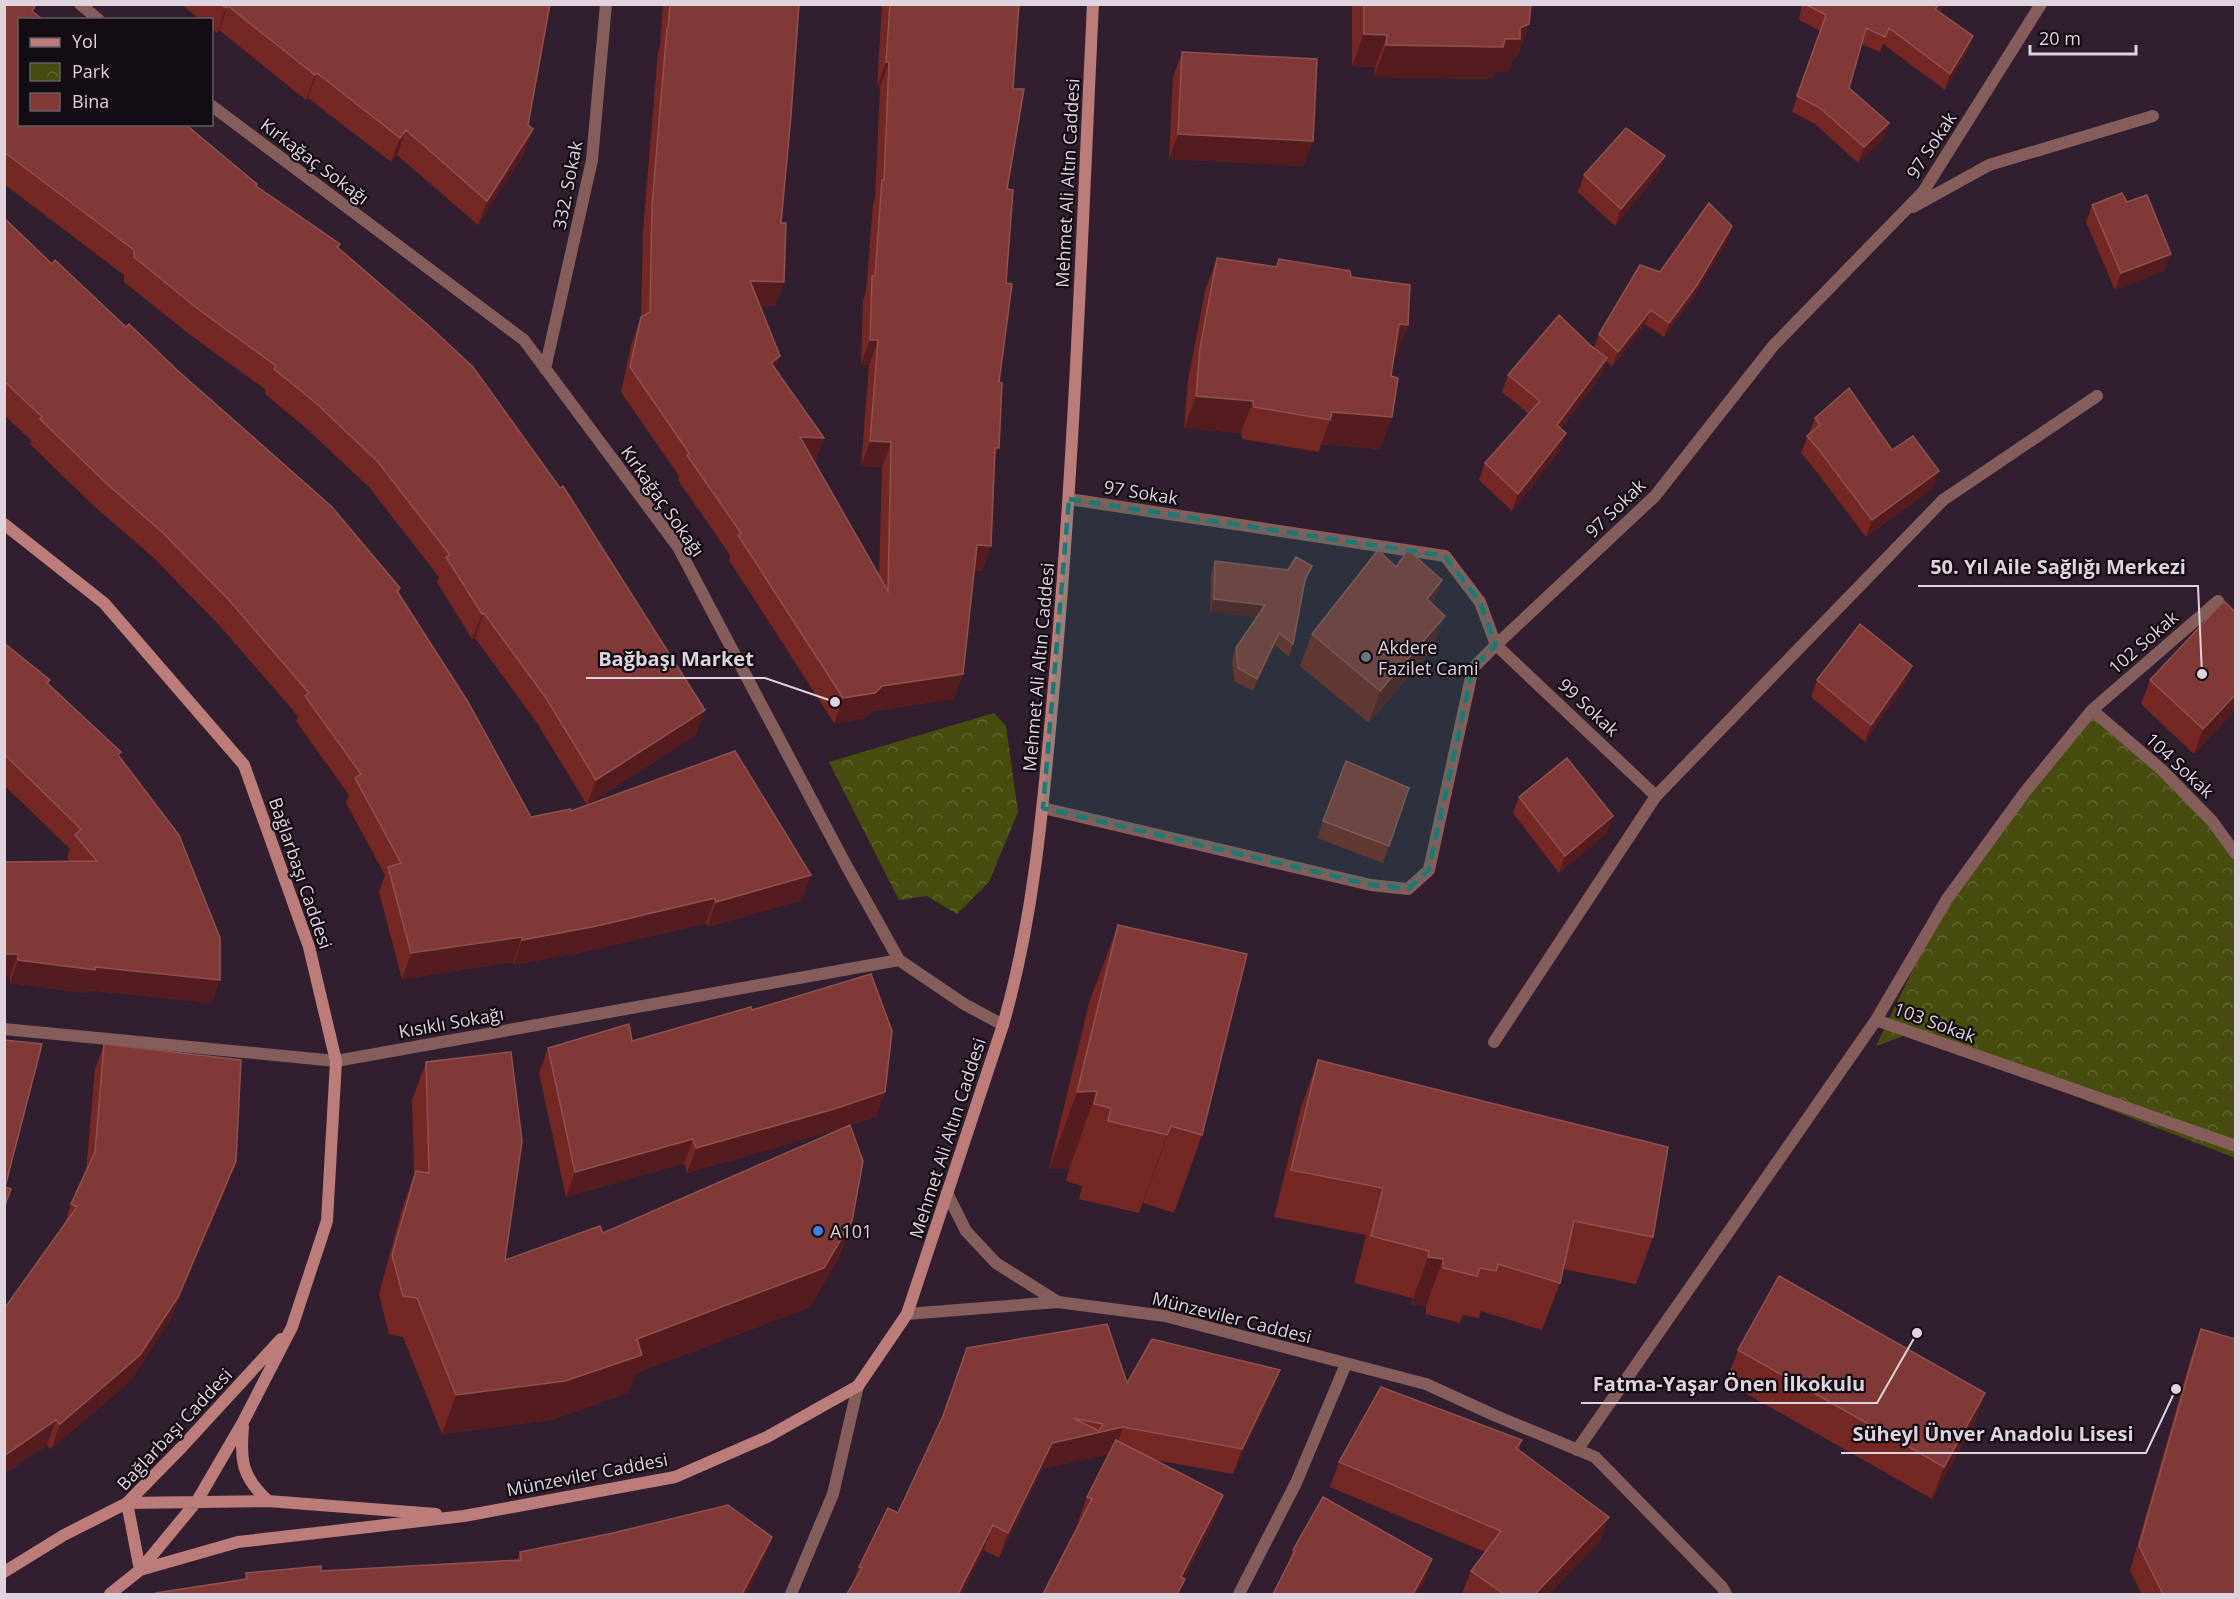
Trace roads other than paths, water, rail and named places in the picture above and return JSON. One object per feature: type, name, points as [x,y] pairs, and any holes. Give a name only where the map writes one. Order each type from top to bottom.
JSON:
[{"type":"street","points":[[80,4],[97,18]]},
{"type":"street","name":"332. Sokak","points":[[545,369],[592,159],[606,4]]},
{"type":"street","name":"Mehmet Ali Altın Caddesi","points":[[907,1314],[1017,978],[1043,808],[1069,499],[1093,4]]},
{"type":"street","name":"97 Sokak","points":[[1069,499],[1445,556],[1480,602],[1496,645],[1655,496],[1773,346],[1923,192],[2041,4]]},
{"type":"street","name":"Kırkağaç Sokağı","points":[[213,107],[524,340],[678,547],[846,865],[899,960],[964,1004],[1003,1025]]},
{"type":"street","points":[[1902,213],[1989,165],[2153,116]]},
{"type":"street","points":[[1494,1042],[1656,796],[1943,500],[2097,396]]},
{"type":"street","name":"Bağlarbaşı Caddesi","points":[[4,524],[104,603],[244,765],[309,947],[336,1061],[327,1221],[292,1327],[243,1422],[197,1501],[140,1570]]},
{"type":"street","name":"102 Sokak","points":[[2092,710],[2218,601]]},
{"type":"street","points":[[1043,808],[1371,885],[1408,889],[1429,870],[1473,668],[1496,645]]},
{"type":"street","name":"99 Sokak","points":[[1496,645],[1656,796]]},
{"type":"street","name":"104 Sokak","points":[[2092,710],[2168,777],[2212,821],[2235,854]]},
{"type":"street","name":"103 Sokak","points":[[2092,710],[2025,792],[1947,899],[1876,1020],[2235,1146]]},
{"type":"street","name":"Kısıklı Sokağı","points":[[4,1029],[336,1061],[899,960]]},
{"type":"street","points":[[1577,1450],[1876,1020]]},
{"type":"street","points":[[947,1193],[966,1231],[996,1263],[1058,1302]]},
{"type":"street","name":"Münzeviler Caddesi","points":[[110,1594],[140,1570],[238,1542],[464,1516],[675,1477],[767,1437],[858,1386],[907,1314],[1058,1302],[1165,1316],[1426,1384],[1595,1457],[1722,1587],[1726,1594]]},
{"type":"street","name":"Bağlarbaşı Caddesi","points":[[140,1570],[127,1503],[292,1327]]},
{"type":"street","points":[[1239,1594],[1296,1484],[1346,1364]]},
{"type":"street","points":[[791,1594],[833,1494],[858,1386]]},
{"type":"street","name":"Bağlarbaşı Caddesi","points":[[243,1422],[243,1459],[246,1474],[254,1488],[268,1501]]},
{"type":"street","name":"Münzeviler Caddesi","points":[[4,1572],[64,1535],[127,1503],[268,1501],[464,1516]]},
{"type":"place","name":"Akdere Fazilet Cami","points":[[1366,657]]},
{"type":"place","name":"50. Yıl Aile Sağlığı Merkezi","points":[[2202,674]]},
{"type":"place","name":"Bağbaşı Market","points":[[835,702]]},
{"type":"place","name":"A101","points":[[818,1231]]},
{"type":"place","name":"Fatma-Yaşar Önen İlkokulu","points":[[1917,1333]]},
{"type":"place","name":"Süheyl Ünver Anadolu Lisesi","points":[[2176,1389]]}]
